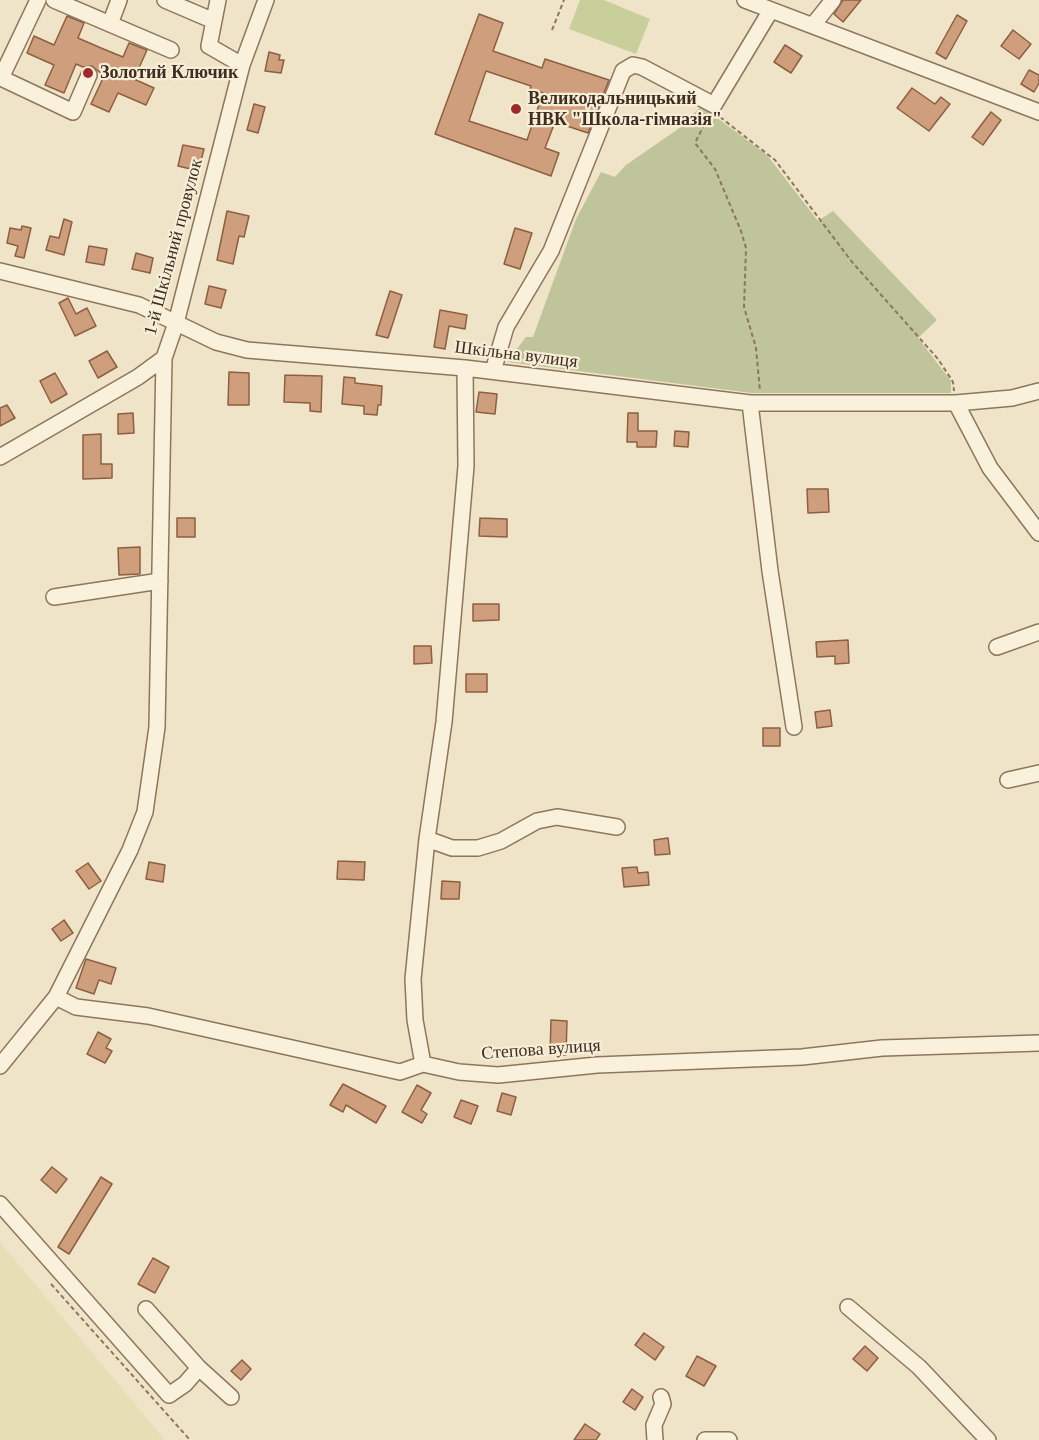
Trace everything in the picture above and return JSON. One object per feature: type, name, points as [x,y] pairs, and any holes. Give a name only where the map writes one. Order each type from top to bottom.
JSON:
[{"type":"street","points":[[38,0],[6,50],[1,78],[73,112],[89,75]]},
{"type":"street","points":[[54,0],[171,50]]},
{"type":"street","points":[[111,24],[119,0]]},
{"type":"street","points":[[165,0],[207,18]]},
{"type":"street","points":[[218,0],[209,46],[242,65]]},
{"type":"street","name":"1-й Шкільний провулок","points":[[0,457],[138,377],[164,358],[176,323],[242,65],[266,0]]},
{"type":"street","points":[[746,0],[1039,112]]},
{"type":"street","points":[[813,25],[833,0]]},
{"type":"street","points":[[493,371],[507,327],[516,308],[551,251],[623,71],[633,65],[642,67],[712,108],[771,10]]},
{"type":"street","name":"Шкільна вулиця","points":[[0,271],[139,305],[216,342],[247,350],[465,368],[755,403],[956,403],[1012,398],[1039,391]]},
{"type":"street","points":[[3,1056],[56,997],[130,850],[145,812],[157,727],[164,358]]},
{"type":"street","points":[[423,1064],[415,1020],[413,979],[427,839],[444,722],[465,477],[465,368]]},
{"type":"street","points":[[138,377],[164,386]]},
{"type":"street","points":[[755,403],[770,571],[794,727]]},
{"type":"street","points":[[956,403],[990,468],[1039,533]]},
{"type":"street","points":[[54,597],[160,581]]},
{"type":"street","points":[[997,647],[1039,632]]},
{"type":"street","points":[[1008,780],[1039,773]]},
{"type":"street","points":[[427,839],[452,848],[478,848],[501,841],[537,821],[557,817],[617,827]]},
{"type":"street","name":"Степова вулиця","points":[[56,997],[76,1007],[147,1016],[400,1071],[423,1064],[459,1072],[498,1075],[597,1065],[802,1057],[882,1048],[1039,1043]]},
{"type":"street","points":[[0,1204],[169,1395],[185,1384],[200,1368]]},
{"type":"street","points":[[848,1306],[920,1366],[988,1440]]},
{"type":"street","points":[[146,1309],[200,1368],[231,1397]]},
{"type":"street","points":[[655,1440],[654,1425],[663,1404],[661,1397]]},
{"type":"street","points":[[705,1440],[729,1440]]},
{"type":"path","points":[[552,30],[564,0]]},
{"type":"path","points":[[755,403],[759,367],[744,307],[746,248],[715,169],[695,143],[712,108],[775,160],[852,262],[938,359],[953,382],[956,403]]},
{"type":"path","points":[[45,1276],[190,1440]]},
{"type":"shaded area","points":[[0,1242],[165,1440],[0,1440]]},
{"type":"green space","points":[[580,0],[604,0],[650,19],[636,54],[569,29]]},
{"type":"green space","points":[[701,106],[767,155],[818,221],[833,211],[937,320],[918,338],[951,381],[951,393],[752,393],[507,362],[526,337],[533,337],[576,219],[601,172],[615,177],[626,165],[681,127]]},
{"type":"building","points":[[843,0],[861,0],[843,22],[834,14]]},
{"type":"building","points":[[479,14],[503,23],[493,51],[542,68],[545,59],[609,80],[588,133],[555,122],[545,148],[559,153],[551,176],[435,134]],"holes":[[[486,71],[531,86],[530,89],[543,93],[527,140],[469,121]]]},
{"type":"building","points":[[957,15],[967,21],[946,59],[936,53]]},
{"type":"building","points":[[67,16],[84,23],[78,38],[101,48],[123,57],[129,43],[147,50],[134,79],[154,88],[146,105],[118,93],[109,112],[91,104],[104,76],[92,66],[83,67],[76,64],[64,93],[45,85],[54,65],[27,53],[34,36],[54,45]]},
{"type":"building","points":[[1013,30],[1031,44],[1019,59],[1001,46]]},
{"type":"building","points":[[785,45],[802,56],[791,73],[774,62]]},
{"type":"building","points":[[269,52],[280,55],[279,60],[284,60],[281,73],[265,71]]},
{"type":"building","points":[[1029,70],[1039,75],[1039,83],[1034,92],[1021,84]]},
{"type":"building","points":[[912,88],[935,104],[941,97],[950,104],[929,131],[897,108]]},
{"type":"building","points":[[254,104],[265,107],[258,133],[247,130]]},
{"type":"building","points":[[991,112],[1001,120],[983,145],[972,137]]},
{"type":"building","points":[[183,145],[204,149],[200,165],[196,164],[195,170],[178,166]]},
{"type":"building","points":[[227,211],[249,216],[244,237],[239,236],[233,264],[217,260]]},
{"type":"building","points":[[64,219],[72,222],[64,255],[46,250],[50,236],[59,238]]},
{"type":"building","points":[[22,226],[31,228],[24,258],[15,256],[18,246],[7,243],[10,228],[21,230]]},
{"type":"building","points":[[515,228],[532,233],[520,269],[504,264]]},
{"type":"building","points":[[89,246],[107,249],[104,265],[86,262]]},
{"type":"building","points":[[136,253],[153,258],[150,273],[132,269]]},
{"type":"building","points":[[209,286],[226,290],[221,308],[205,304]]},
{"type":"building","points":[[390,291],[402,295],[388,338],[376,335]]},
{"type":"building","points":[[68,298],[76,314],[87,308],[96,326],[75,336],[59,303]]},
{"type":"building","points":[[440,310],[467,315],[465,329],[449,326],[445,349],[434,347]]},
{"type":"building","points":[[107,351],[117,367],[98,378],[89,361]]},
{"type":"building","points":[[229,372],[249,373],[249,405],[228,405]]},
{"type":"building","points":[[55,373],[67,394],[51,403],[40,381]]},
{"type":"building","points":[[285,375],[322,376],[321,412],[310,411],[310,403],[284,402]]},
{"type":"building","points":[[344,377],[355,378],[355,383],[382,386],[381,405],[378,405],[377,415],[364,414],[364,406],[342,404]]},
{"type":"building","points":[[479,392],[497,394],[495,414],[476,412]]},
{"type":"building","points":[[7,405],[15,418],[0,426],[0,408]]},
{"type":"building","points":[[133,413],[134,433],[118,434],[118,414]]},
{"type":"building","points":[[628,413],[638,413],[638,431],[657,431],[656,447],[637,447],[637,442],[627,442]]},
{"type":"building","points":[[675,431],[689,432],[688,447],[674,446]]},
{"type":"building","points":[[101,434],[101,464],[112,464],[112,478],[83,479],[83,435]]},
{"type":"building","points":[[807,489],[828,489],[829,512],[808,513]]},
{"type":"building","points":[[177,518],[195,518],[195,537],[177,537]]},
{"type":"building","points":[[480,518],[507,519],[507,537],[479,536]]},
{"type":"building","points":[[140,547],[140,574],[119,575],[118,548]]},
{"type":"building","points":[[473,604],[499,604],[499,620],[473,621]]},
{"type":"building","points":[[848,640],[849,663],[835,664],[835,656],[817,657],[816,642]]},
{"type":"building","points":[[414,646],[431,646],[432,663],[414,664]]},
{"type":"building","points":[[466,674],[487,674],[487,692],[466,692]]},
{"type":"building","points":[[830,710],[832,726],[817,728],[815,712]]},
{"type":"building","points":[[763,728],[780,728],[780,746],[763,746]]},
{"type":"building","points":[[668,838],[670,854],[655,855],[654,840]]},
{"type":"building","points":[[338,861],[365,862],[364,880],[337,879]]},
{"type":"building","points":[[149,862],[165,865],[163,882],[146,879]]},
{"type":"building","points":[[88,863],[101,881],[89,889],[76,871]]},
{"type":"building","points":[[637,867],[638,873],[648,872],[649,885],[624,887],[622,868]]},
{"type":"building","points":[[442,881],[460,882],[459,899],[441,899]]},
{"type":"building","points":[[64,920],[73,933],[61,941],[52,929]]},
{"type":"building","points":[[86,959],[116,968],[111,984],[99,980],[94,994],[76,988]]},
{"type":"building","points":[[551,1020],[567,1021],[566,1055],[550,1055]]},
{"type":"building","points":[[98,1032],[111,1039],[106,1048],[112,1051],[105,1063],[87,1054]]},
{"type":"building","points":[[343,1084],[386,1106],[376,1123],[346,1105],[343,1112],[330,1105]]},
{"type":"building","points":[[417,1085],[431,1093],[421,1110],[427,1114],[422,1123],[402,1112]]},
{"type":"building","points":[[502,1093],[516,1097],[511,1115],[497,1111]]},
{"type":"building","points":[[461,1100],[478,1106],[471,1124],[454,1117]]},
{"type":"building","points":[[52,1167],[67,1179],[56,1193],[41,1180]]},
{"type":"building","points":[[101,1177],[112,1184],[69,1254],[58,1247]]},
{"type":"building","points":[[153,1258],[169,1267],[155,1293],[138,1284]]},
{"type":"building","points":[[644,1333],[664,1347],[655,1360],[635,1345]]},
{"type":"building","points":[[865,1346],[878,1358],[867,1371],[853,1359]]},
{"type":"building","points":[[697,1356],[716,1366],[704,1386],[686,1376]]},
{"type":"building","points":[[242,1360],[251,1369],[241,1380],[231,1371]]},
{"type":"building","points":[[632,1389],[643,1397],[635,1410],[623,1402]]},
{"type":"building","points":[[585,1424],[600,1434],[596,1440],[574,1440]]},
{"type":"place","name":"Золотий Ключик","points":[[88,73]]},
{"type":"place","name":"Великодальницький НВК \"Школа-гімназія\"","points":[[516,109]]}]
